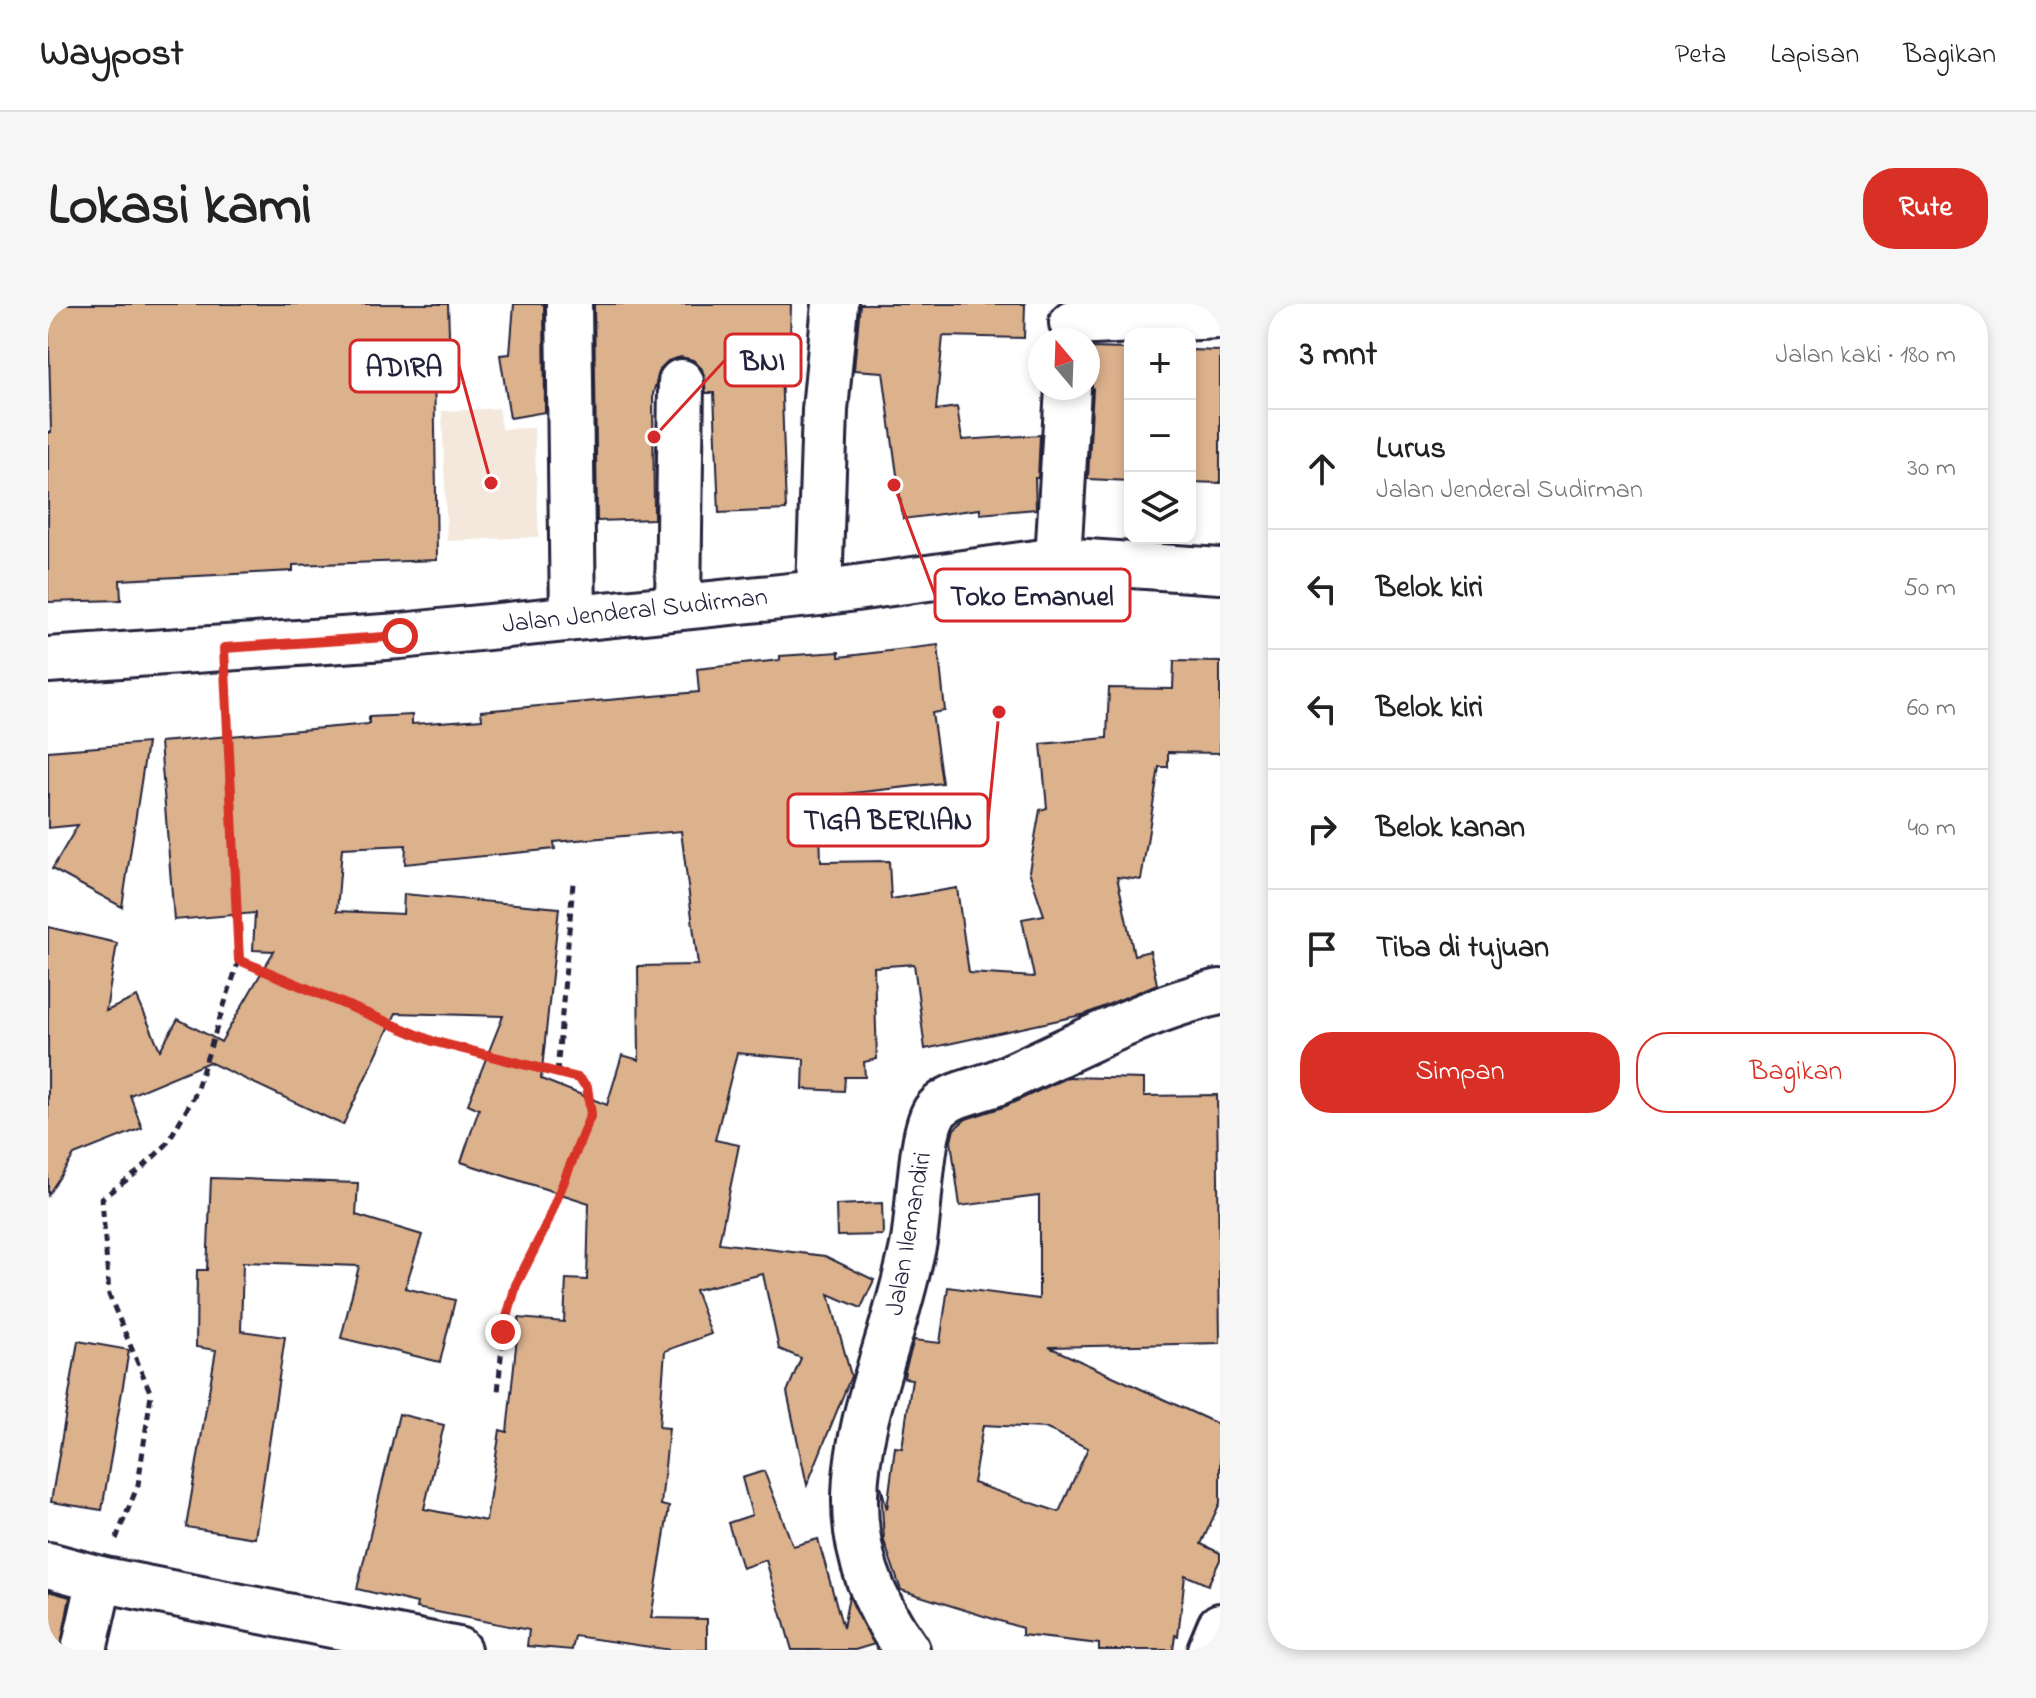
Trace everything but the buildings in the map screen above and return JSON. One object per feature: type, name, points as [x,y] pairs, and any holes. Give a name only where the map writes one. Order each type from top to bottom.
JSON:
[{"type":"street","points":[[569,304],[573,618]]},
{"type":"street","points":[[819,593],[825,410],[835,304]]},
{"type":"street","points":[[1073,322],[1220,316]]},
{"type":"street","points":[[678,607],[681,382]]},
{"type":"street","points":[[1058,560],[1067,400]]},
{"type":"street","name":"Jalan Jenderal Sudirman","points":[[48,660],[400,636],[819,593],[1058,560],[1220,571]]},
{"type":"street","name":"Jalan Ilemandiri","points":[[907,1650],[882,1616],[870,1586],[861,1554],[853,1483],[871,1392],[903,1297],[918,1220],[928,1127],[936,1111],[953,1097],[991,1085],[1129,1024],[1220,992]]},
{"type":"street","points":[[48,1565],[100,1579],[458,1650]]},
{"type":"street","points":[[84,1650],[100,1579]]},
{"type":"street","points":[[1210,1650],[1220,1626]]},
{"type":"path","points":[[100,1579],[138,1485],[151,1394],[109,1295],[102,1198],[139,1171],[166,1145],[194,1097],[239,960],[224,648]]},
{"type":"path","points":[[557,1073],[573,883]]},
{"type":"path","points":[[239,960],[432,1041],[578,1078],[587,1087],[591,1114],[545,1228],[516,1285],[503,1332],[498,1393]]},
{"type":"shaded area","points":[[499,408],[501,429],[534,428],[539,537],[447,541],[442,411]]},
{"type":"place","name":"BNI","points":[[654,437]]},
{"type":"place","name":"ADIRA","points":[[491,483]]},
{"type":"place","name":"Toko Emanuel","points":[[894,485]]},
{"type":"place","name":"TIGA BERLIAN","points":[[999,712]]},
{"type":"route","points":[[400,636],[224,648],[239,960],[432,1041],[578,1078],[587,1087],[591,1114],[545,1228],[516,1285],[503,1332]]}]
